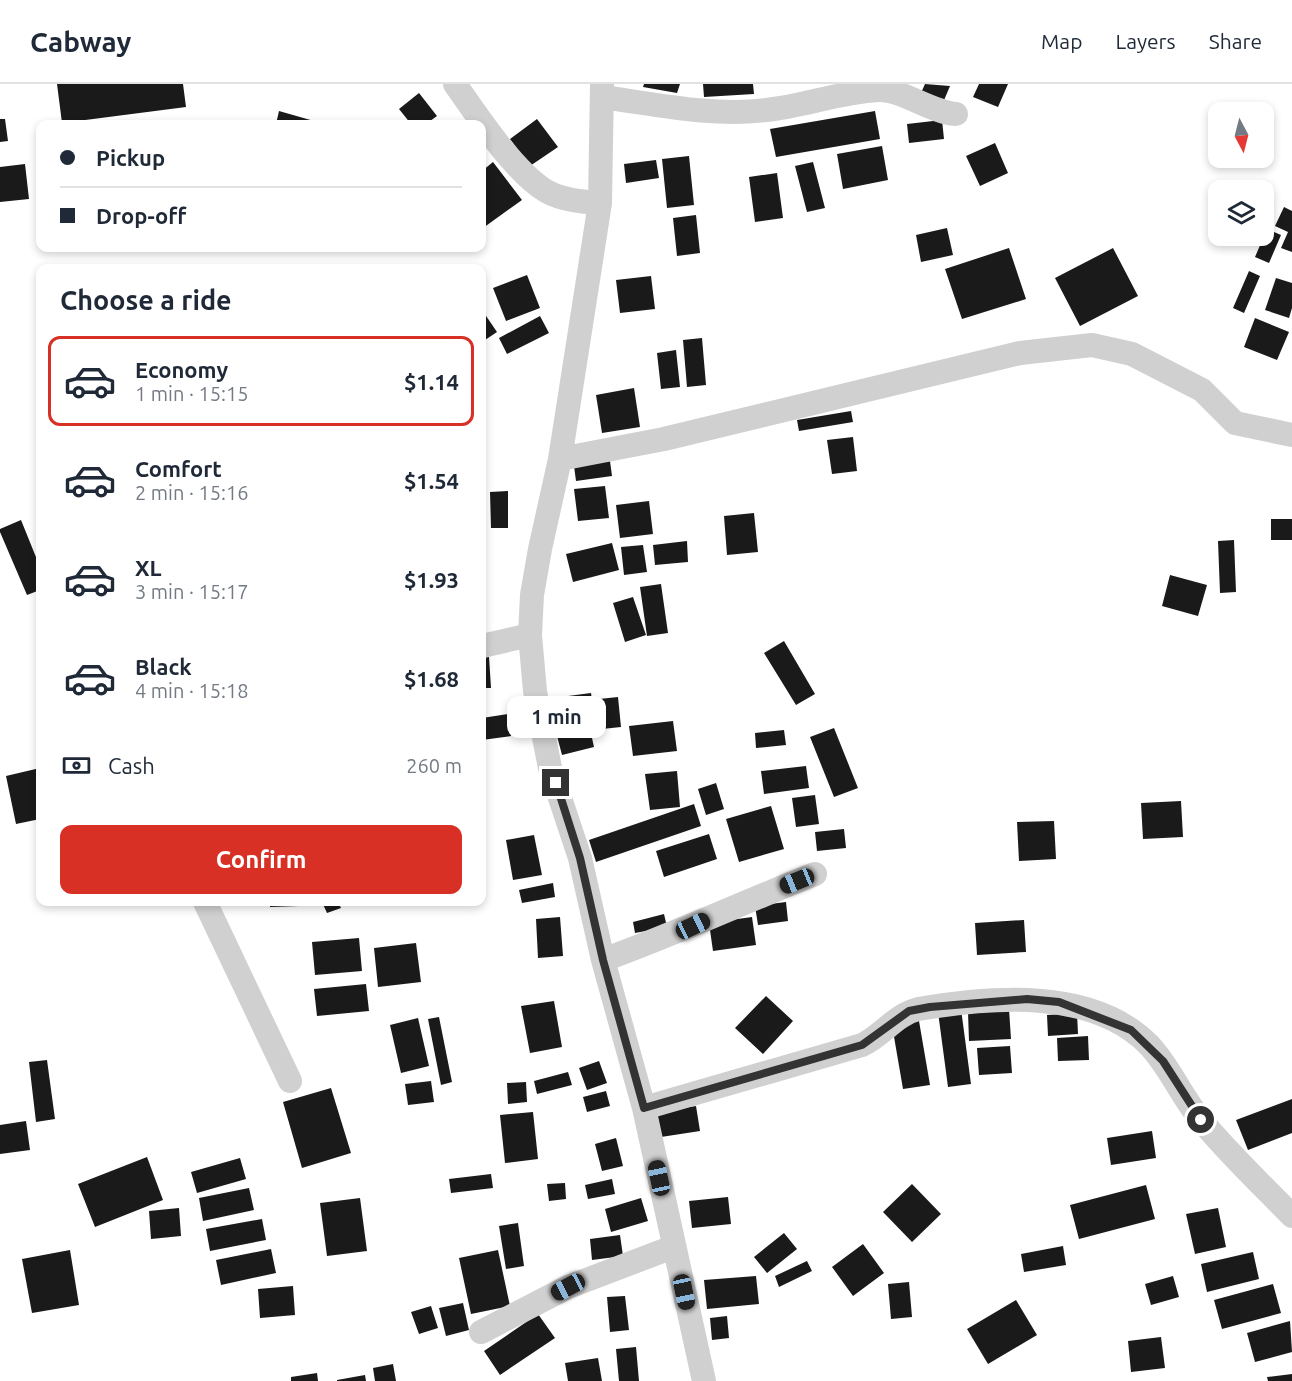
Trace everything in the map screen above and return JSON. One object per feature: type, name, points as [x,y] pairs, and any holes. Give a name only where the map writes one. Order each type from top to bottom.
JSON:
[{"type":"street","points":[[455,84],[482,120]]},
{"type":"street","points":[[704,1381],[644,1108],[603,960],[580,858],[550,768],[535,691],[530,635],[532,595],[560,459],[600,203],[602,91],[740,112],[784,108],[878,90],[895,94],[936,111],[956,114]]},
{"type":"street","points":[[486,125],[534,182],[546,191],[562,197],[600,203]]},
{"type":"street","points":[[560,459],[664,439],[1020,353],[1092,345],[1132,354],[1202,390],[1235,423],[1292,435]]},
{"type":"street","points":[[486,645],[530,635]]},
{"type":"street","points":[[603,960],[676,934],[742,903],[815,874]]},
{"type":"street","points":[[207,906],[290,1081]]},
{"type":"street","points":[[644,1108],[862,1045],[903,1014],[918,1009],[1027,999],[1059,1002],[1122,1026],[1148,1044],[1163,1061],[1201,1120],[1292,1216]]},
{"type":"street","points":[[481,1332],[568,1287],[674,1247]]},
{"type":"building","points":[[57,84],[183,84],[186,107],[85,120],[62,120]]},
{"type":"building","points":[[644,84],[680,84],[677,93],[643,87]]},
{"type":"building","points":[[703,84],[753,84],[754,94],[704,97]]},
{"type":"building","points":[[925,84],[950,86],[942,105],[920,95]]},
{"type":"building","points":[[979,84],[1008,84],[998,107],[973,97]]},
{"type":"building","points":[[419,93],[437,116],[432,120],[408,120],[399,109]]},
{"type":"building","points":[[279,111],[310,120],[277,120]]},
{"type":"building","points":[[875,111],[880,139],[776,157],[770,129]]},
{"type":"building","points":[[0,119],[5,119],[8,141],[0,142]]},
{"type":"building","points":[[537,119],[558,147],[530,166],[510,139]]},
{"type":"building","points":[[942,120],[944,139],[909,143],[907,124]]},
{"type":"building","points":[[995,143],[1008,173],[980,186],[966,156]]},
{"type":"building","points":[[882,146],[888,180],[843,189],[837,154]]},
{"type":"building","points":[[689,156],[694,205],[667,208],[662,159]]},
{"type":"building","points":[[656,160],[659,178],[626,183],[624,164]]},
{"type":"building","points":[[493,162],[522,200],[486,226],[486,168]]},
{"type":"building","points":[[813,162],[825,208],[807,212],[795,166]]},
{"type":"building","points":[[25,164],[29,199],[0,202],[0,167]]},
{"type":"building","points":[[777,173],[783,218],[755,222],[749,177]]},
{"type":"building","points":[[1284,207],[1292,211],[1292,252],[1281,248],[1288,232],[1275,226]]},
{"type":"building","points":[[696,215],[700,253],[677,256],[673,218]]},
{"type":"building","points":[[947,228],[953,255],[921,262],[916,235]]},
{"type":"building","points":[[1274,232],[1281,235],[1269,263],[1255,257],[1260,246],[1274,246]]},
{"type":"building","points":[[1009,248],[1026,299],[962,319],[945,269]]},
{"type":"building","points":[[1113,248],[1138,296],[1080,326],[1055,278]]},
{"type":"building","points":[[1249,271],[1260,276],[1244,313],[1233,308]]},
{"type":"building","points":[[527,275],[540,308],[506,321],[493,288]]},
{"type":"building","points":[[651,276],[655,309],[620,313],[616,280]]},
{"type":"building","points":[[1276,278],[1292,283],[1292,308],[1289,318],[1265,310]]},
{"type":"building","points":[[486,316],[497,332],[486,339]]},
{"type":"building","points":[[540,316],[549,333],[507,354],[499,338]]},
{"type":"building","points":[[1255,318],[1289,332],[1277,360],[1244,347]]},
{"type":"building","points":[[702,338],[706,385],[687,387],[683,340]]},
{"type":"building","points":[[676,350],[680,387],[661,389],[657,353]]},
{"type":"building","points":[[634,388],[640,427],[602,433],[596,395]]},
{"type":"building","points":[[851,411],[853,422],[799,431],[797,420]]},
{"type":"building","points":[[853,437],[857,471],[832,474],[827,440]]},
{"type":"building","points":[[610,461],[612,476],[576,481],[574,466]]},
{"type":"building","points":[[605,486],[609,518],[578,521],[574,489]]},
{"type":"building","points":[[508,491],[508,528],[491,528],[490,492]]},
{"type":"building","points":[[649,501],[653,534],[620,538],[616,505]]},
{"type":"building","points":[[754,513],[758,552],[727,555],[724,516]]},
{"type":"building","points":[[1271,519],[1292,519],[1292,540],[1271,540]]},
{"type":"building","points":[[21,520],[36,557],[36,592],[27,595],[0,529]]},
{"type":"building","points":[[1234,540],[1236,592],[1220,593],[1218,541]]},
{"type":"building","points":[[687,541],[688,562],[655,565],[653,545]]},
{"type":"building","points":[[612,543],[619,570],[573,582],[566,554]]},
{"type":"building","points":[[643,545],[647,572],[624,575],[621,547]]},
{"type":"building","points":[[1170,575],[1207,585],[1198,616],[1162,606]]},
{"type":"building","points":[[661,584],[668,633],[647,636],[640,587]]},
{"type":"building","points":[[633,597],[646,635],[625,642],[613,603]]},
{"type":"building","points":[[784,641],[815,694],[796,705],[764,653]]},
{"type":"building","points":[[486,657],[489,657],[491,688],[486,688]]},
{"type":"building","points":[[591,693],[594,714],[556,720],[553,698]]},
{"type":"building","points":[[618,697],[621,727],[602,729],[599,699]]},
{"type":"building","points":[[508,714],[511,736],[486,739],[486,717]]},
{"type":"building","points":[[673,721],[677,751],[633,756],[629,726]]},
{"type":"building","points":[[834,728],[858,788],[834,797],[810,737]]},
{"type":"building","points":[[590,729],[594,747],[562,755],[557,736]]},
{"type":"building","points":[[784,730],[786,745],[756,748],[755,733]]},
{"type":"building","points":[[806,766],[809,788],[764,794],[761,771]]},
{"type":"building","points":[[36,769],[36,820],[16,824],[6,776]]},
{"type":"building","points":[[677,771],[680,807],[650,810],[645,774]]},
{"type":"building","points":[[716,783],[724,809],[706,815],[698,789]]},
{"type":"building","points":[[815,795],[819,824],[796,827],[792,798]]},
{"type":"building","points":[[1181,801],[1183,837],[1143,839],[1141,803]]},
{"type":"building","points":[[694,804],[701,826],[596,862],[589,840]]},
{"type":"building","points":[[771,806],[784,849],[739,862],[726,819]]},
{"type":"building","points":[[1054,821],[1056,859],[1019,861],[1017,822]]},
{"type":"building","points":[[844,829],[846,848],[817,851],[815,832]]},
{"type":"building","points":[[709,834],[717,859],[664,877],[656,851]]},
{"type":"building","points":[[534,835],[542,875],[513,880],[506,840]]},
{"type":"building","points":[[553,883],[555,897],[522,903],[519,890]]},
{"type":"building","points":[[786,902],[788,921],[758,925],[755,906]]},
{"type":"building","points":[[324,906],[340,906],[341,908],[327,913]]},
{"type":"building","points":[[664,914],[667,927],[635,933],[633,922]]},
{"type":"building","points":[[560,917],[563,956],[538,958],[536,919]]},
{"type":"building","points":[[752,917],[756,945],[713,951],[709,923]]},
{"type":"building","points":[[1024,920],[1026,952],[977,955],[975,923]]},
{"type":"building","points":[[359,938],[362,971],[315,975],[312,942]]},
{"type":"building","points":[[416,943],[421,982],[378,987],[374,948]]},
{"type":"building","points":[[366,984],[369,1011],[317,1016],[314,989]]},
{"type":"building","points":[[766,996],[793,1021],[763,1054],[735,1028]]},
{"type":"building","points":[[554,1001],[562,1047],[530,1053],[521,1006]]},
{"type":"building","points":[[961,1009],[971,1084],[948,1087],[938,1012]]},
{"type":"building","points":[[1009,1009],[1011,1039],[969,1041],[968,1012]]},
{"type":"building","points":[[1077,1013],[1078,1034],[1048,1036],[1047,1015]]},
{"type":"building","points":[[439,1017],[452,1082],[441,1085],[428,1019]]},
{"type":"building","points":[[418,1018],[429,1066],[401,1073],[390,1025]]},
{"type":"building","points":[[919,1021],[930,1085],[903,1089],[892,1025]]},
{"type":"building","points":[[1088,1036],[1089,1060],[1058,1061],[1057,1038]]},
{"type":"building","points":[[1010,1046],[1012,1073],[979,1075],[977,1048]]},
{"type":"building","points":[[47,1060],[55,1119],[36,1122],[29,1062]]},
{"type":"building","points":[[599,1061],[607,1083],[587,1090],[579,1068]]},
{"type":"building","points":[[568,1072],[572,1085],[537,1094],[534,1081]]},
{"type":"building","points":[[431,1081],[434,1102],[408,1105],[405,1084]]},
{"type":"building","points":[[526,1082],[527,1102],[508,1104],[507,1083]]},
{"type":"building","points":[[331,1088],[351,1153],[302,1168],[283,1102]]},
{"type":"building","points":[[606,1091],[610,1106],[587,1112],[583,1097]]},
{"type":"building","points":[[1292,1099],[1292,1133],[1248,1150],[1236,1120]]},
{"type":"building","points":[[696,1106],[700,1131],[661,1137],[657,1112]]},
{"type":"building","points":[[533,1112],[538,1159],[505,1163],[500,1115]]},
{"type":"building","points":[[26,1121],[30,1150],[0,1154],[0,1125]]},
{"type":"building","points":[[1152,1131],[1156,1158],[1111,1165],[1107,1138]]},
{"type":"building","points":[[616,1138],[623,1166],[602,1171],[595,1144]]},
{"type":"building","points":[[147,1157],[163,1200],[95,1227],[78,1184]]},
{"type":"building","points":[[240,1158],[246,1179],[197,1193],[191,1172]]},
{"type":"building","points":[[491,1174],[493,1188],[451,1193],[449,1179]]},
{"type":"building","points":[[612,1179],[615,1194],[588,1199],[585,1185]]},
{"type":"building","points":[[565,1183],[566,1199],[549,1201],[547,1184]]},
{"type":"building","points":[[912,1184],[941,1214],[912,1242],[883,1212]]},
{"type":"building","points":[[1146,1185],[1155,1219],[1079,1239],[1070,1205]]},
{"type":"building","points":[[249,1188],[254,1210],[203,1221],[199,1198]]},
{"type":"building","points":[[728,1197],[731,1224],[692,1228],[689,1201]]},
{"type":"building","points":[[360,1198],[367,1251],[327,1256],[320,1203]]},
{"type":"building","points":[[641,1198],[648,1221],[611,1232],[605,1209]]},
{"type":"building","points":[[179,1208],[181,1236],[151,1239],[149,1211]]},
{"type":"building","points":[[1218,1208],[1226,1247],[1195,1254],[1186,1214]]},
{"type":"building","points":[[262,1219],[266,1240],[210,1251],[206,1229]]},
{"type":"building","points":[[518,1223],[524,1266],[506,1269],[499,1226]]},
{"type":"building","points":[[784,1233],[797,1249],[767,1273],[754,1257]]},
{"type":"building","points":[[620,1235],[623,1256],[592,1260],[590,1239]]},
{"type":"building","points":[[863,1244],[884,1273],[853,1296],[832,1267]]},
{"type":"building","points":[[1063,1246],[1066,1265],[1024,1272],[1021,1254]]},
{"type":"building","points":[[271,1249],[276,1273],[221,1285],[216,1260]]},
{"type":"building","points":[[70,1250],[79,1305],[32,1313],[22,1259]]},
{"type":"building","points":[[498,1250],[510,1306],[471,1314],[459,1258]]},
{"type":"building","points":[[1253,1252],[1259,1279],[1207,1292],[1201,1264]]},
{"type":"building","points":[[807,1261],[812,1271],[779,1287],[775,1276]]},
{"type":"building","points":[[756,1276],[759,1304],[707,1309],[704,1280]]},
{"type":"building","points":[[1173,1276],[1179,1297],[1151,1305],[1145,1284]]},
{"type":"building","points":[[909,1282],[912,1317],[891,1319],[888,1284]]},
{"type":"building","points":[[1273,1284],[1281,1313],[1222,1329],[1214,1300]]},
{"type":"building","points":[[293,1286],[295,1315],[260,1318],[258,1289]]},
{"type":"building","points":[[625,1296],[629,1330],[610,1332],[607,1297]]},
{"type":"building","points":[[1016,1300],[1037,1335],[988,1364],[967,1329]]},
{"type":"building","points":[[463,1303],[469,1330],[446,1336],[439,1308]]},
{"type":"building","points":[[431,1306],[438,1328],[419,1334],[411,1312]]},
{"type":"building","points":[[538,1314],[555,1338],[500,1375],[484,1351]]},
{"type":"building","points":[[727,1316],[729,1338],[712,1340],[710,1318]]},
{"type":"building","points":[[1290,1321],[1292,1352],[1255,1362],[1247,1333]]},
{"type":"building","points":[[1161,1337],[1165,1368],[1131,1372],[1128,1341]]},
{"type":"building","points":[[636,1347],[639,1381],[619,1381],[616,1349]]},
{"type":"building","points":[[598,1358],[602,1381],[568,1381],[565,1363]]},
{"type":"building","points":[[393,1364],[396,1381],[375,1381],[373,1368]]},
{"type":"building","points":[[317,1373],[318,1381],[291,1381],[291,1377]]},
{"type":"building","points":[[1292,1374],[1292,1381],[1268,1381],[1267,1377]]},
{"type":"building","points":[[365,1375],[366,1381],[337,1381],[337,1380]]},
{"type":"route","points":[[556,783],[580,858],[603,960],[644,1108],[862,1045],[909,1011],[930,1007],[1027,999],[1059,1002],[1080,1008],[1131,1030],[1163,1061],[1185,1099],[1201,1120]]}]
